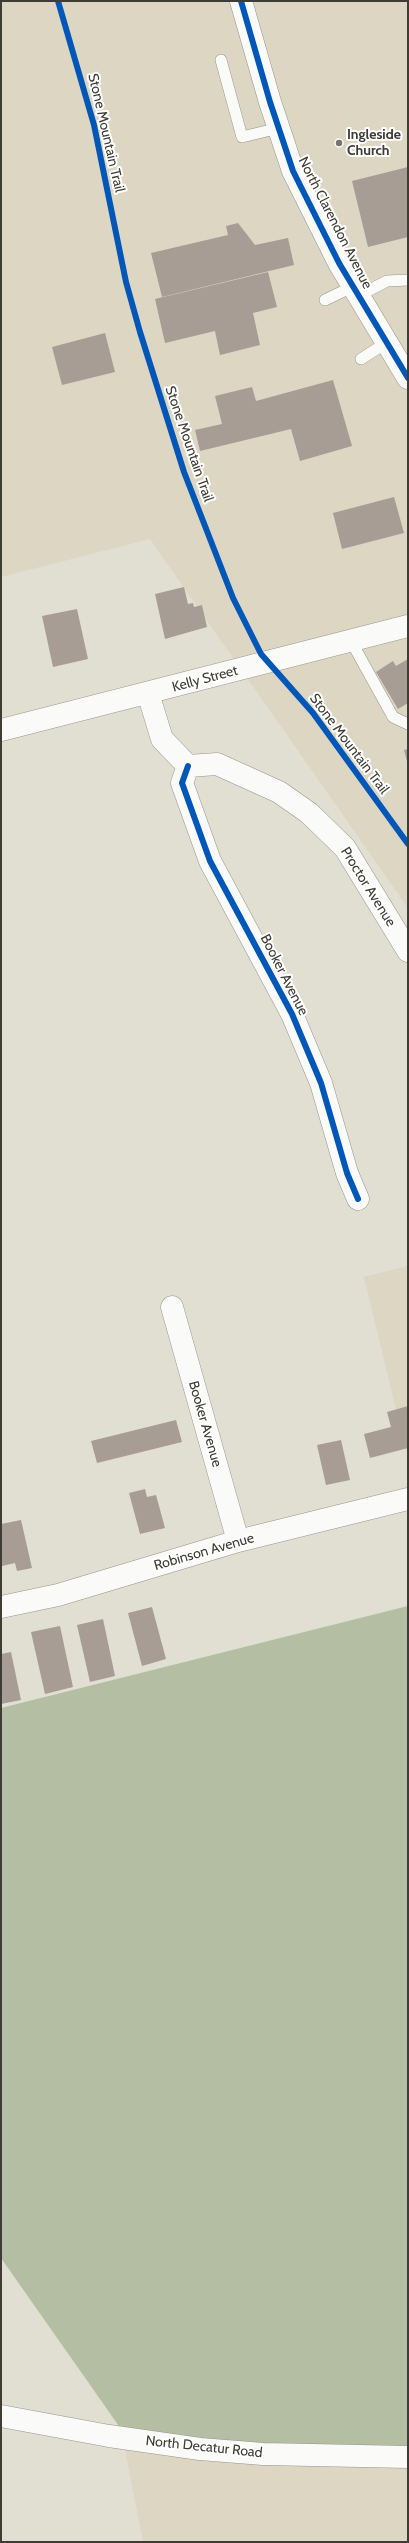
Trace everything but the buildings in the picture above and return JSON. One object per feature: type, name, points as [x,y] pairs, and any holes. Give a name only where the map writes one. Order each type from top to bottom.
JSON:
[{"type":"street","name":"North Clarendon Avenue","points":[[241,1],[293,171],[355,291],[408,378]]},
{"type":"street","name":"Kelly Street","points":[[1,730],[408,626]]},
{"type":"street","points":[[148,693],[162,739],[188,766]]},
{"type":"street","name":"Proctor Avenue","points":[[188,766],[217,764],[279,792],[309,814],[345,848],[408,951]]},
{"type":"street","name":"Booker Avenue","points":[[188,766],[182,783],[210,861],[292,1014],[321,1083],[347,1173],[358,1199]]},
{"type":"street","name":"Booker Avenue","points":[[172,1307],[238,1541]]},
{"type":"street","name":"Robinson Avenue","points":[[1,1607],[58,1595],[238,1541],[408,1499]]},
{"type":"street","name":"North Decatur Road","points":[[1,2416],[109,2436],[200,2449],[263,2454],[408,2457]]},
{"type":"lane","points":[[221,60],[242,136],[279,128]]},
{"type":"lane","points":[[325,300],[387,281],[408,280]]},
{"type":"lane","points":[[361,359],[386,343]]},
{"type":"lane","points":[[352,641],[392,717],[408,724]]},
{"type":"shaded area","points":[[1,1],[408,1],[408,908],[150,539],[1,577]]},
{"type":"shaded area","points":[[408,1266],[408,1459],[364,1277]]},
{"type":"shaded area","points":[[121,2429],[408,2453],[408,2542],[143,2542]]},
{"type":"green space","points":[[408,1606],[408,2453],[240,2447],[121,2429],[1,2258],[1,1708]]},
{"type":"cycle path","name":"Stone Mountain Trail","points":[[58,1],[94,125],[126,282],[140,332],[184,472],[233,598],[261,654],[313,713],[408,844]]},
{"type":"cycle path","points":[[241,1],[270,102],[293,171],[339,263],[408,378]]},
{"type":"cycle path","points":[[188,766],[182,783],[210,861],[292,1014],[321,1083],[347,1173],[358,1199]]},
{"type":"place","name":"Ingleside Church","points":[[339,143]]}]
